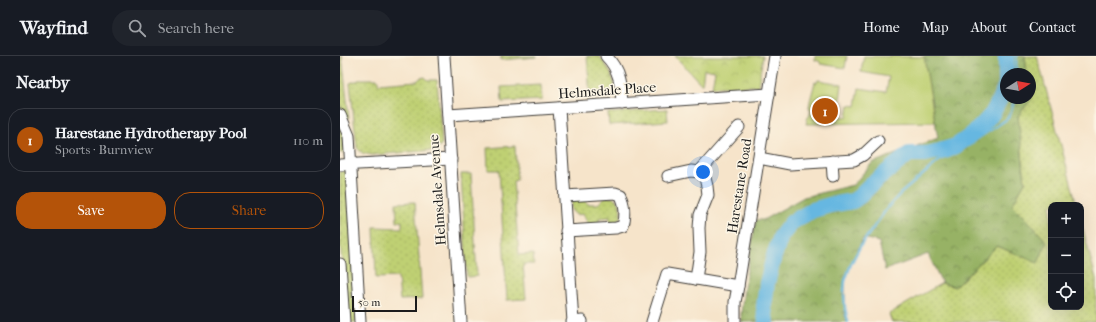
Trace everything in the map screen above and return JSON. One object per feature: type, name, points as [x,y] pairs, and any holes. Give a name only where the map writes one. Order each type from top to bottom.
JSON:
[{"type":"street","name":"Helmsdale Avenue","points":[[444,56],[461,322]]},
{"type":"street","points":[[606,56],[618,72],[621,83],[622,104]]},
{"type":"street","name":"Harestane Road","points":[[735,322],[735,302],[776,56]]},
{"type":"street","name":"Helmsdale Place","points":[[448,115],[769,94]]},
{"type":"street","points":[[558,108],[572,322],[582,322]]},
{"type":"street","points":[[340,115],[349,136],[345,164],[360,322]]},
{"type":"street","points":[[699,172],[739,127]]},
{"type":"street","points":[[759,158],[790,164],[858,159],[878,141]]},
{"type":"street","points":[[345,164],[451,159]]},
{"type":"street","points":[[832,161],[833,176]]},
{"type":"street","points":[[668,176],[691,171],[699,172],[704,178],[707,186],[708,195],[700,215],[700,252],[696,279]]},
{"type":"street","points":[[564,196],[615,193],[621,195],[624,200],[625,220],[623,226],[616,228],[566,231]]},
{"type":"street","points":[[340,264],[344,322]]},
{"type":"street","points":[[652,322],[667,274],[738,286]]},
{"type":"green space","points":[[340,56],[342,56],[349,118],[346,118],[340,106]]},
{"type":"green space","points":[[501,56],[537,56],[537,57],[501,60]]},
{"type":"green space","points":[[587,56],[599,56],[605,63],[613,79],[615,88],[607,96],[590,97]]},
{"type":"green space","points":[[675,56],[763,56],[758,86],[712,87],[715,71],[704,69],[702,85]]},
{"type":"green space","points":[[815,56],[847,56],[845,68],[821,64],[819,61],[815,60]]},
{"type":"green space","points":[[864,56],[924,57],[935,122],[806,124],[810,115],[811,110],[809,104],[815,82],[817,83],[818,80],[842,84],[840,101],[821,98],[818,118],[837,121],[838,116],[847,117],[849,105],[856,106],[859,88],[886,92],[889,77],[861,72]]},
{"type":"green space","points":[[924,56],[1025,56],[1026,68],[1000,68],[1000,104],[1027,104],[1018,116],[1025,182],[1012,205],[1047,242],[1038,263],[997,246],[955,287],[942,283],[928,254],[885,270],[879,242],[863,238],[845,278],[845,315],[848,322],[742,322],[741,315],[744,288],[756,220],[763,220],[804,197],[853,185],[872,163],[938,138]]},
{"type":"green space","points":[[1025,56],[1037,56],[1076,202],[1048,202],[1048,310],[1084,310],[1084,233],[1096,279],[1096,322],[892,322],[889,314],[942,283],[955,287],[997,246],[1038,262],[1025,217],[1011,205],[1025,182],[1018,116],[1027,104],[1036,104],[1036,68],[1026,68]]},
{"type":"green space","points":[[425,77],[428,80],[437,80],[442,144],[435,150],[372,155],[362,153],[357,148],[350,83],[362,79],[378,79],[378,84],[417,81],[420,78]]},
{"type":"green space","points":[[541,85],[542,100],[502,102],[501,87]]},
{"type":"green space","points":[[667,109],[668,121],[609,125],[608,113]]},
{"type":"green space","points":[[340,120],[345,131],[345,153],[340,153]]},
{"type":"green space","points":[[515,146],[517,180],[513,181],[519,255],[533,254],[534,264],[523,264],[526,299],[507,300],[499,170],[488,170],[487,148]]},
{"type":"green space","points":[[340,171],[345,171],[348,173],[357,322],[346,322],[340,237]]},
{"type":"green space","points":[[461,174],[471,174],[477,276],[467,277]]},
{"type":"green space","points":[[605,197],[614,198],[619,202],[621,217],[615,224],[610,224],[610,217],[599,218],[599,225],[589,226],[583,214],[576,215],[571,210],[571,202],[576,199],[582,198],[588,204],[598,204]]},
{"type":"green space","points":[[415,202],[422,299],[400,300],[398,277],[376,278],[374,227],[402,228],[402,221],[397,222],[396,203]]},
{"type":"waterway","points":[[766,322],[764,307],[767,283],[774,256],[781,236],[792,222],[813,210],[853,201],[909,154],[925,154],[940,151],[956,146],[970,136],[992,114],[999,101],[1006,84],[1006,56]]},
{"type":"waterway","points":[[1016,56],[1016,68]]},
{"type":"waterway","points":[[848,322],[845,308],[845,281],[851,264],[861,245],[888,207],[900,194],[940,160],[953,155],[1007,119],[1013,104]]},
{"type":"place","name":"Harestane Hydrotherapy Pool","points":[[825,111]]}]
